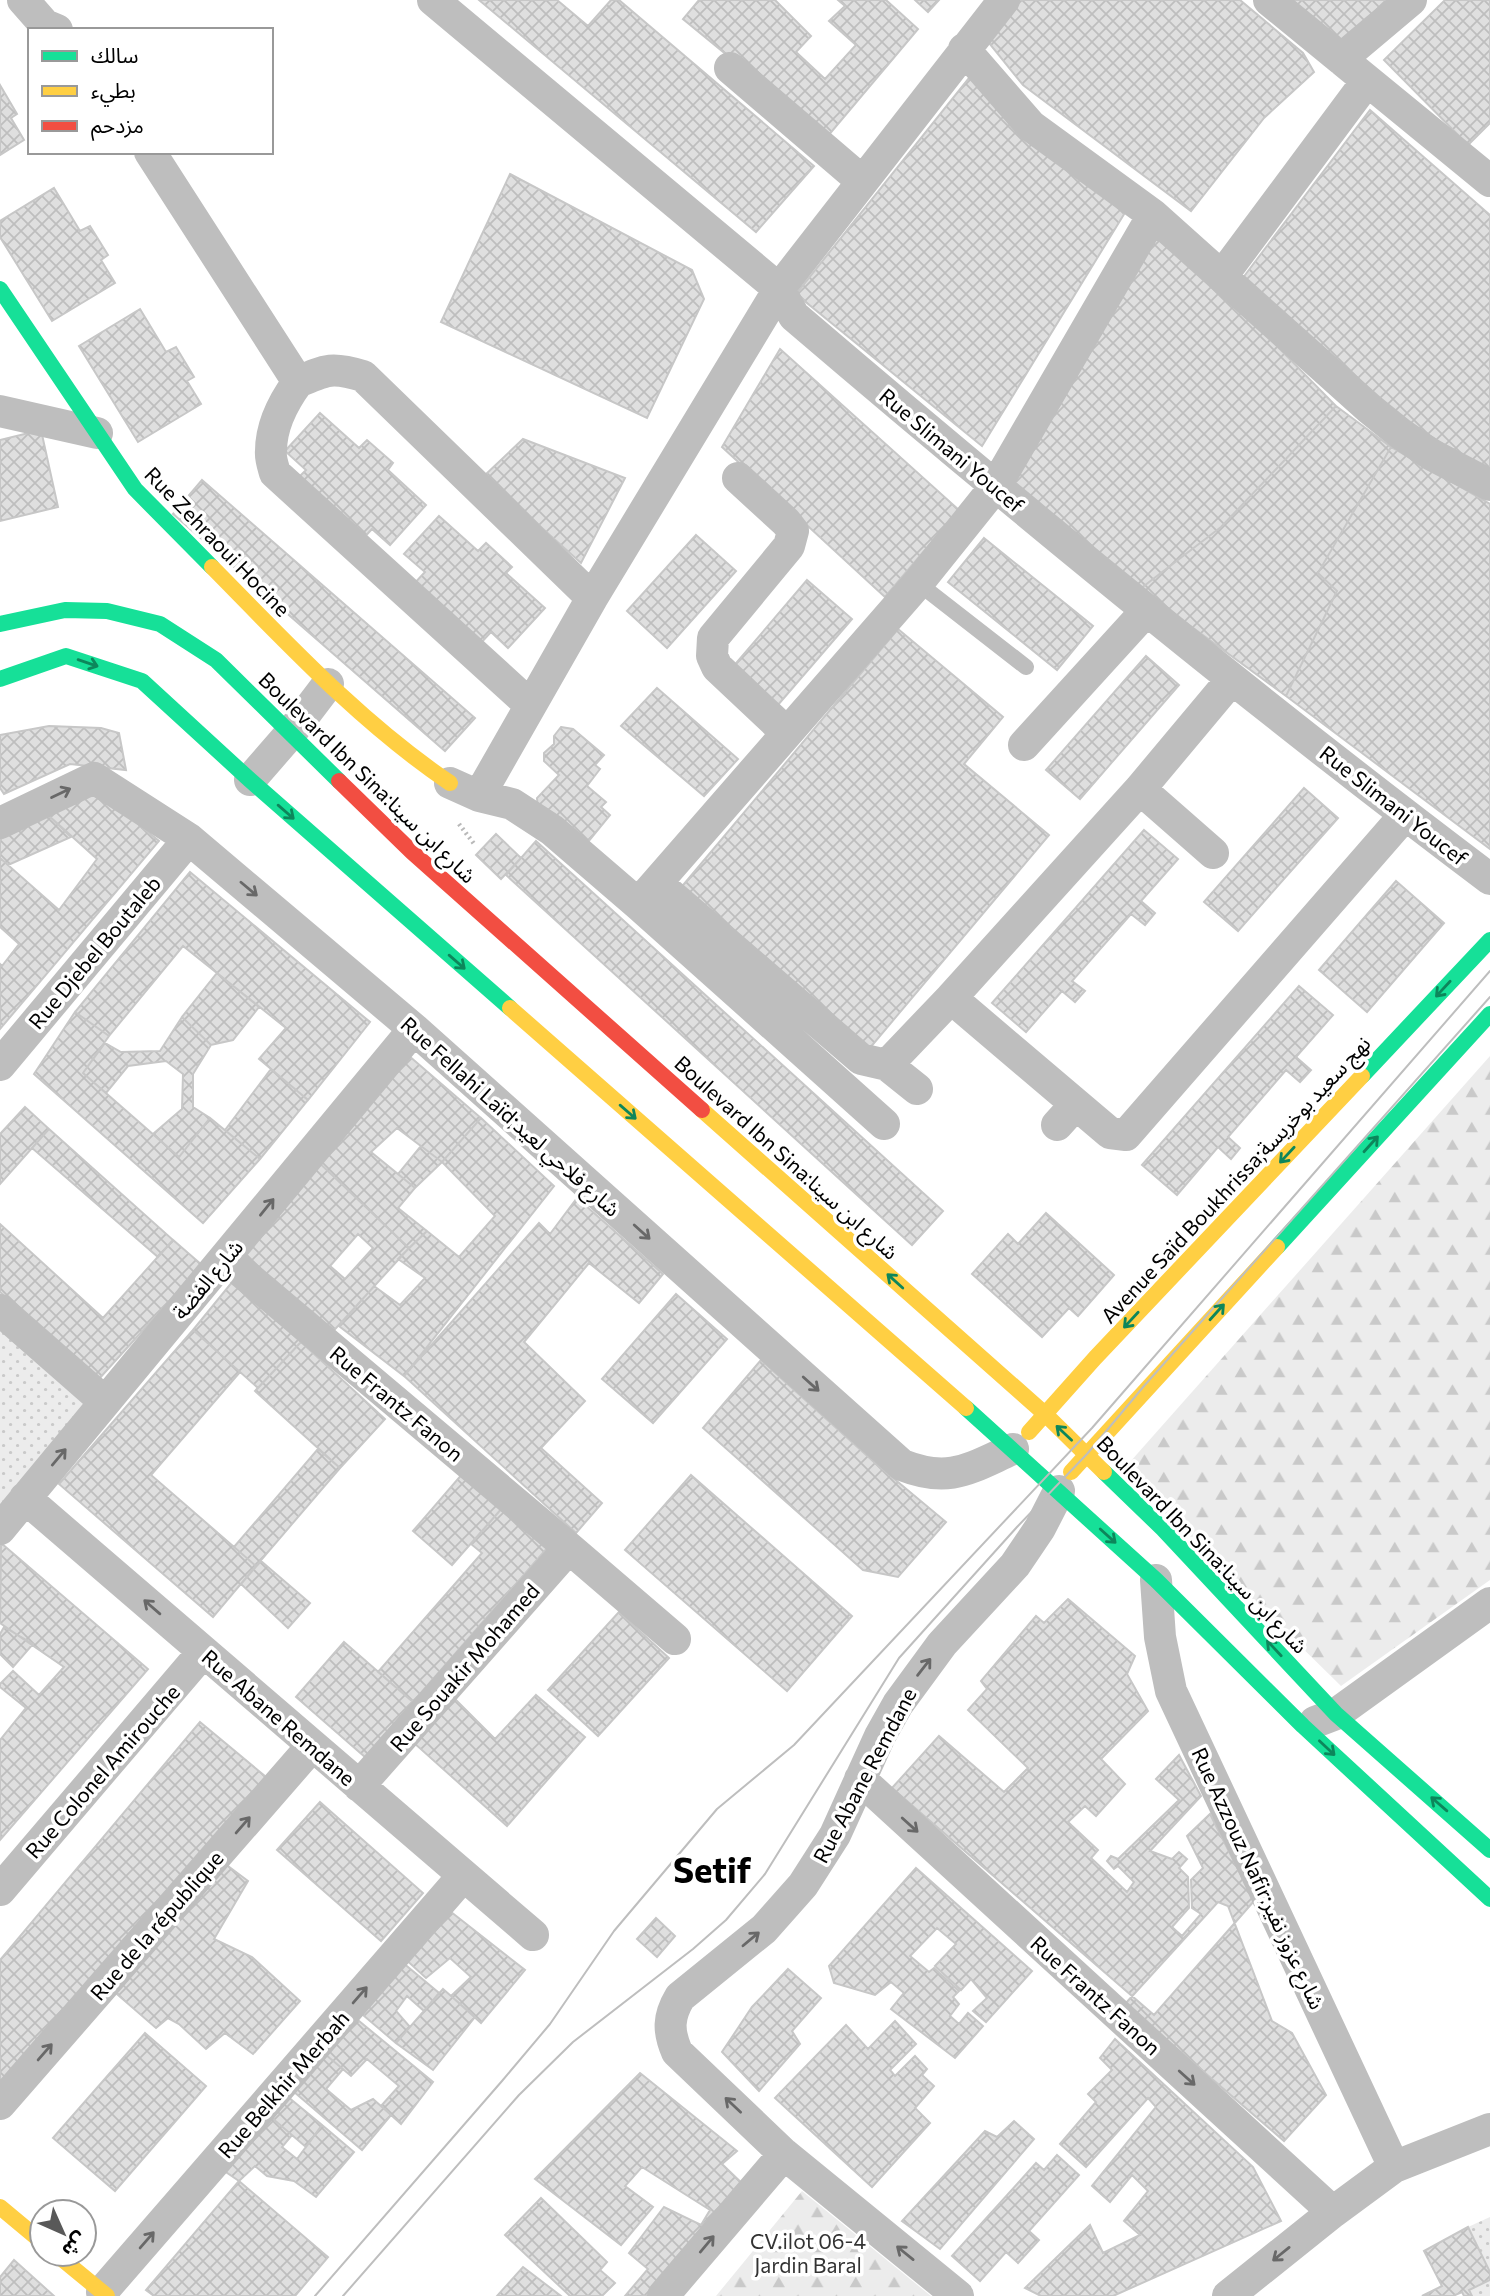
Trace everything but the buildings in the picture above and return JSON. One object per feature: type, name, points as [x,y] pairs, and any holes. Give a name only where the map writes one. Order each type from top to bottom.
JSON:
[{"type":"main road","name":"Rue Zehraoui Hocine","points":[[0,289],[135,489],[328,684],[423,765],[450,783]]},
{"type":"main road","name":"Boulevard Ibn Sina:شارع ابن سينا","points":[[0,624],[65,610],[107,611],[160,624],[216,660],[412,852],[1045,1414],[1163,1529],[1336,1714],[1490,1850]]},
{"type":"main road","points":[[0,679],[66,656],[142,681],[250,780],[1013,1449],[1156,1580],[1303,1726],[1490,1899]]},
{"type":"main road","name":"Avenue Saïd Boukhrissa;نهج سعيد بوخريسة","points":[[1013,1449],[1490,940]]},
{"type":"main road","points":[[1059,1491],[1087,1454],[1490,1014]]},
{"type":"main road","points":[[0,2207],[28,2230]]},
{"type":"main road","points":[[73,2268],[105,2294]]},
{"type":"street","points":[[23,0],[45,25],[52,28]]},
{"type":"street","name":"Rue Slimani Youcef","points":[[433,0],[779,289],[794,316],[995,487],[1231,679],[1490,878]]},
{"type":"street","points":[[479,796],[592,598],[779,289],[1004,0]]},
{"type":"street","points":[[1269,0],[1367,81],[1488,174]]},
{"type":"street","points":[[1341,59],[1411,0]]},
{"type":"street","points":[[964,50],[1031,126],[1153,215],[1401,434],[1432,455],[1490,485]]},
{"type":"street","points":[[730,68],[862,181]]},
{"type":"street","points":[[1222,276],[1367,81]]},
{"type":"street","points":[[151,154],[298,382]]},
{"type":"street","points":[[648,894],[918,583],[995,487],[1153,215]]},
{"type":"street","points":[[529,705],[275,473],[271,451],[284,402],[298,382],[318,373],[340,369],[363,376],[592,598]]},
{"type":"street","points":[[0,411],[97,433]]},
{"type":"street","points":[[738,478],[793,531],[789,546],[713,638],[712,656],[717,667],[787,733]]},
{"type":"street","points":[[1024,745],[1147,610]]},
{"type":"street","points":[[887,1065],[1140,789],[1231,679]]},
{"type":"street","points":[[250,780],[328,684]]},
{"type":"street","name":"Rue Fellahi Laïd;شارع فلاحي لعيد","points":[[0,823],[94,778],[189,839],[415,1029],[902,1465],[931,1474],[962,1472],[1013,1449]]},
{"type":"street","points":[[450,783],[479,796],[512,804],[648,894],[861,1059],[887,1065],[917,1089]]},
{"type":"street","points":[[1140,789],[1213,853]]},
{"type":"street","points":[[951,998],[1066,1115],[1110,1133],[1126,1135],[1405,814]]},
{"type":"street","name":"Rue Djebel Boutaleb","points":[[0,1065],[189,839]]},
{"type":"street","points":[[648,894],[884,1124]]},
{"type":"street","name":"شارع الفضة","points":[[0,1529],[415,1029]]},
{"type":"street","name":"Rue Frantz Fanon","points":[[225,1258],[675,1639]]},
{"type":"street","points":[[0,1310],[105,1402]]},
{"type":"street","name":"Rue Abane Remdane","points":[[958,2296],[784,2154],[677,2052],[671,2039],[669,2024],[672,2010],[680,1997],[764,1929],[803,1885],[835,1836],[880,1736],[898,1704],[942,1644],[1015,1565],[1040,1528],[1059,1491]]},
{"type":"street","name":"Rue Abane Remdane","points":[[25,1498],[533,1936]]},
{"type":"street","name":"Rue Souakir Mohamed","points":[[359,1786],[569,1548]]},
{"type":"street","name":"Rue Azzouz Nafir;شارع عزوز نفير","points":[[1156,1580],[1160,1637],[1171,1691],[1394,2168]]},
{"type":"street","points":[[1303,1726],[1336,1714],[1490,1603]]},
{"type":"street","name":"Rue Colonel Amirouche","points":[[0,1890],[203,1652]]},
{"type":"street","name":"Rue de la république","points":[[0,2104],[312,1746]]},
{"type":"street","name":"Rue Frantz Fanon","points":[[860,1779],[1333,2211]]},
{"type":"street","name":"Rue Belkhir Merbah","points":[[105,2294],[463,1876]]},
{"type":"street","points":[[1228,2296],[1333,2211],[1394,2168],[1490,2129]]},
{"type":"street","points":[[663,2296],[784,2154]]},
{"type":"lane","points":[[918,583],[1026,667]]},
{"type":"path","points":[[458,823],[475,845]]},
{"type":"green space","points":[[1490,1056],[1490,1580],[1341,1686],[1122,1471]]},
{"type":"green space","points":[[0,1324],[93,1402],[0,1511]]},
{"type":"green space","name":"CV.ilot 06-4 Jardin Baral","points":[[802,2191],[931,2296],[716,2296]]},
{"type":"green space","points":[[1490,2217],[1490,2272],[1468,2227]]},
{"type":"green space","points":[[1490,2280],[1490,2296],[1472,2296],[1469,2290]]},
{"type":"tram line","points":[[315,2296],[550,2024],[614,1931],[717,1809],[794,1745],[1092,1428],[1490,971]]},
{"type":"tram line","points":[[343,2296],[519,2095],[573,2042],[693,1949],[726,1920],[765,1874],[899,1658],[1087,1454],[1144,1386],[1490,997]]},
{"type":"traffic: fast","points":[[0,289],[135,489],[212,567]]},
{"type":"traffic: fast","points":[[0,624],[65,610],[107,611],[160,624],[216,660],[339,781]]},
{"type":"traffic: fast","points":[[0,679],[66,656],[142,681],[250,780],[510,1008]]},
{"type":"traffic: fast","points":[[1362,1076],[1490,940]]},
{"type":"traffic: fast","points":[[1277,1247],[1490,1014]]},
{"type":"traffic: fast","points":[[966,1408],[1156,1580],[1303,1726],[1490,1899]]},
{"type":"traffic: fast","points":[[1104,1472],[1163,1529],[1336,1714],[1490,1850]]},
{"type":"traffic: slow","points":[[212,567],[355,708],[417,760],[450,783]]},
{"type":"traffic: slow","points":[[510,1008],[966,1408]]},
{"type":"traffic: slow","points":[[1029,1432],[1095,1358],[1362,1076]]},
{"type":"traffic: slow","points":[[702,1110],[1045,1414],[1104,1472]]},
{"type":"traffic: slow","points":[[1071,1472],[1277,1247]]},
{"type":"traffic: slow","points":[[0,2207],[28,2230]]},
{"type":"traffic: slow","points":[[73,2268],[107,2296]]},
{"type":"traffic: jam","points":[[339,781],[412,852],[702,1110]]},
{"type":"district","name":"Setif","points":[[712,1868]]}]
